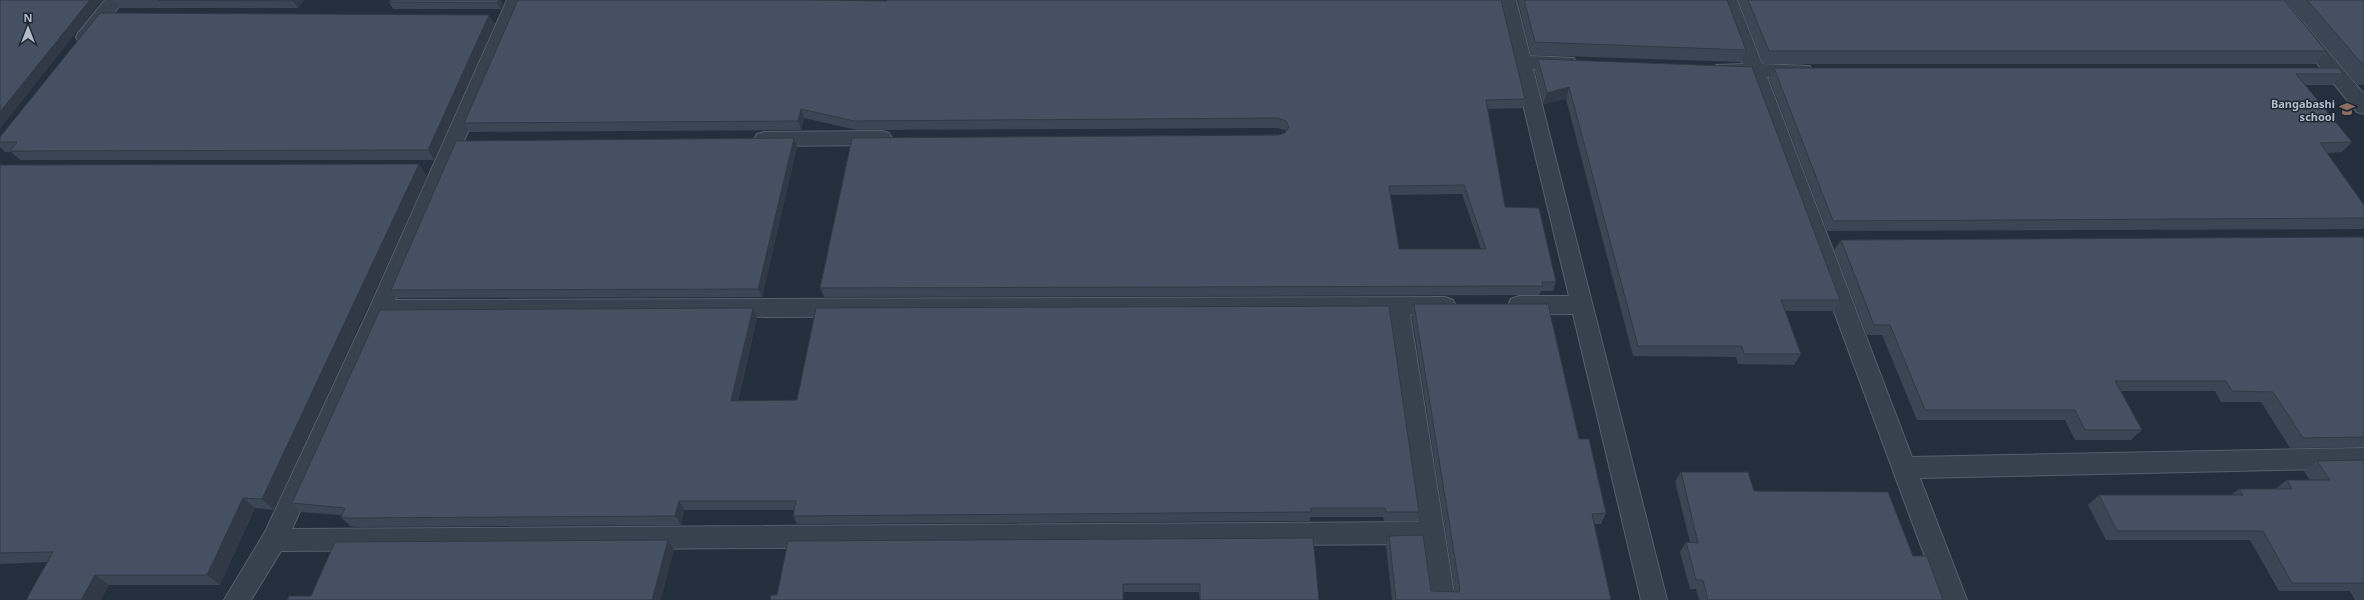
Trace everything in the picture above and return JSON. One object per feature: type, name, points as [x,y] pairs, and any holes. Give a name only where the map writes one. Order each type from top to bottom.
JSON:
[{"type":"street","points":[[73,52],[114,0]]},
{"type":"street","points":[[1506,0],[1654,600]]},
{"type":"street","points":[[1728,0],[1954,600]]},
{"type":"street","points":[[2274,0],[2364,107]]},
{"type":"street","points":[[236,600],[274,540],[380,308],[453,141],[506,11]]},
{"type":"street","points":[[103,15],[127,15]]},
{"type":"street","points":[[1522,62],[1584,64]]},
{"type":"street","points":[[1708,69],[1818,71]]},
{"type":"street","points":[[2310,71],[2334,71]]},
{"type":"street","points":[[746,139],[897,138]]},
{"type":"street","points":[[453,141],[477,140]]},
{"type":"street","points":[[418,168],[441,168]]},
{"type":"street","points":[[1819,240],[1842,240]]},
{"type":"street","points":[[1502,306],[1582,305]]},
{"type":"street","points":[[1398,306],[1442,600]]},
{"type":"street","points":[[380,308],[1462,306]]},
{"type":"street","points":[[1904,468],[2364,458]]},
{"type":"street","points":[[274,540],[1433,533]]},
{"type":"building","points":[[0,0],[90,0],[0,112]]},
{"type":"building","points":[[158,0],[293,0],[293,1]]},
{"type":"building","points":[[390,0],[499,0],[497,3],[389,2]]},
{"type":"building","points":[[518,0],[1501,0],[1525,99],[1486,100],[1505,207],[1539,208],[1556,282],[1542,282],[1543,286],[820,288],[852,138],[1278,135],[1285,133],[1289,127],[1286,121],[1278,118],[854,121],[801,109],[798,121],[464,123]],"holes":[[[1464,185],[1486,249],[1399,249],[1389,186]]]},
{"type":"building","points":[[1524,0],[1727,0],[1746,50],[1535,42]]},
{"type":"building","points":[[1748,0],[2284,0],[2326,51],[1769,51]]},
{"type":"building","points":[[2307,0],[2364,0],[2364,66]]},
{"type":"building","points":[[100,13],[489,15],[428,150],[10,151],[17,142],[0,142],[0,137]]},
{"type":"building","points":[[1538,59],[1752,67],[1840,300],[1781,300],[1801,354],[1744,354],[1742,346],[1638,346],[1569,87],[1547,93]]},
{"type":"building","points":[[1774,68],[2338,68],[2343,74],[2296,74],[2352,142],[2320,143],[2364,205],[2364,218],[1833,221]]},
{"type":"building","points":[[794,138],[758,289],[391,290],[456,141]]},
{"type":"building","points":[[419,164],[262,499],[243,498],[207,575],[95,575],[81,600],[26,600],[53,552],[0,553],[0,165]]},
{"type":"building","points":[[2364,237],[2364,437],[2303,438],[2273,392],[2232,391],[2226,381],[2115,381],[2142,430],[2085,430],[2075,410],[1925,410],[1890,325],[1874,325],[1841,240]]},
{"type":"building","points":[[1414,304],[1548,304],[1579,439],[1589,439],[1606,513],[1592,514],[1611,600],[1396,600],[1389,536],[1423,535],[1431,591],[1459,592],[1460,590]]},
{"type":"building","points":[[1389,306],[1419,512],[1386,512],[1385,508],[1311,508],[1311,512],[793,516],[796,501],[679,501],[675,516],[348,518],[341,517],[345,508],[292,503],[380,310],[753,308],[731,401],[797,400],[816,308]]},
{"type":"building","points":[[2364,460],[2364,583],[2292,583],[2263,531],[2117,531],[2099,495],[2243,495],[2239,489],[2292,489],[2287,480],[2330,480],[2317,461]]},
{"type":"building","points":[[1681,472],[1748,472],[1754,491],[1888,492],[1913,556],[1927,556],[1943,600],[1708,600],[1703,580],[1696,580],[1686,542],[1698,543]]},
{"type":"building","points":[[1313,538],[1319,600],[1200,600],[1200,584],[1123,584],[1123,600],[770,600],[771,595],[777,595],[788,541]]},
{"type":"building","points":[[668,540],[652,600],[287,600],[289,596],[311,596],[335,542]]},
{"type":"place","name":"Bangabashi school","points":[[2347,109]]}]
